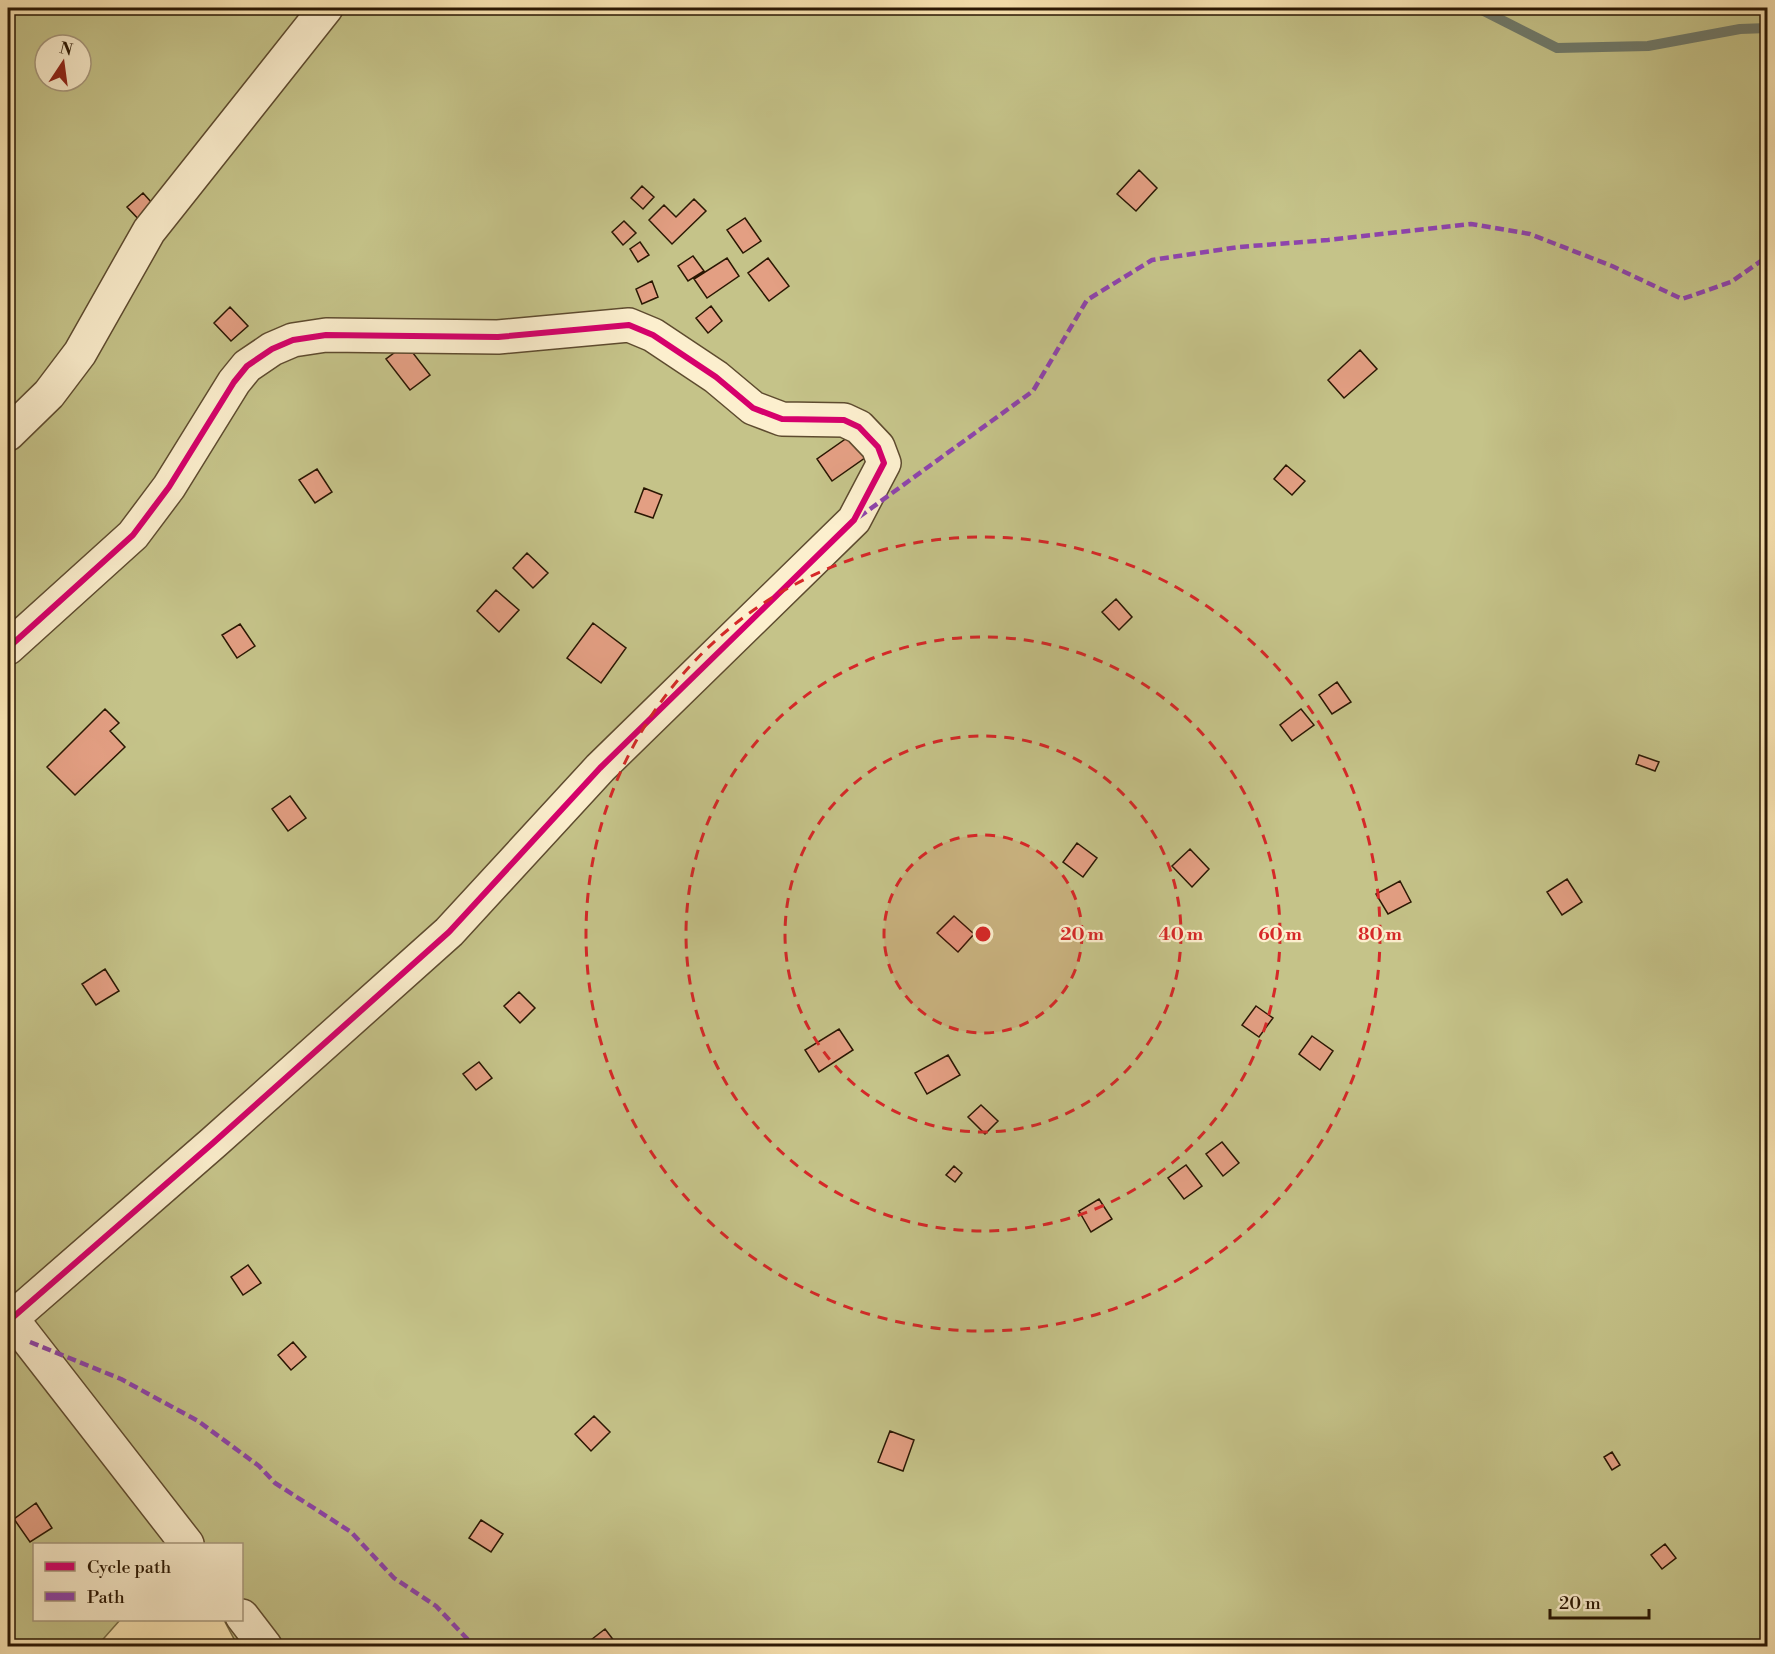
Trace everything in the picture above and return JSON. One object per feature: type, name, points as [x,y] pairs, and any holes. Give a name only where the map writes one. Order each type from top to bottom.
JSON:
[{"type":"street","points":[[8,434],[49,394],[80,353],[149,231],[326,8]]},
{"type":"street","points":[[8,648],[133,535],[169,487],[234,382],[247,366],[272,349],[293,340],[326,335],[498,337],[629,325],[653,335],[717,377],[753,408],[782,419],[844,420],[859,427],[878,447],[884,463],[854,520],[600,768],[449,932],[222,1136],[9,1316],[185,1543]]},
{"type":"street","points":[[243,1617],[265,1647]]},
{"type":"shaded area","points":[[8,8],[1767,8],[1767,1646],[233,1646],[234,1639],[225,1621],[243,1621],[243,1543],[33,1543],[33,1621],[119,1621],[97,1646],[8,1646]]},
{"type":"building","points":[[1139,170],[1157,188],[1136,211],[1117,194]]},
{"type":"building","points":[[642,186],[654,197],[643,209],[631,198]]},
{"type":"building","points":[[143,193],[161,213],[145,226],[127,207]]},
{"type":"building","points":[[694,199],[706,211],[672,244],[649,220],[664,205],[676,217]]},
{"type":"building","points":[[745,218],[761,241],[743,253],[727,230]]},
{"type":"building","points":[[624,221],[636,233],[623,245],[612,232]]},
{"type":"building","points":[[640,242],[649,255],[638,262],[630,249]]},
{"type":"building","points":[[693,256],[704,271],[688,281],[678,266]]},
{"type":"building","points":[[727,258],[739,276],[707,298],[694,279]]},
{"type":"building","points":[[768,258],[789,286],[769,301],[748,273]]},
{"type":"building","points":[[652,281],[658,297],[642,304],[636,289]]},
{"type":"building","points":[[711,306],[722,321],[708,333],[696,318]]},
{"type":"building","points":[[230,307],[248,326],[231,341],[214,323]]},
{"type":"building","points":[[406,344],[430,375],[410,390],[386,359]]},
{"type":"building","points":[[1360,350],[1377,369],[1344,398],[1328,380]]},
{"type":"building","points":[[854,433],[869,455],[832,481],[817,459]]},
{"type":"building","points":[[1286,465],[1305,481],[1292,495],[1274,479]]},
{"type":"building","points":[[317,469],[332,492],[315,503],[299,480]]},
{"type":"building","points":[[644,488],[662,495],[653,518],[635,512]]},
{"type":"building","points":[[527,553],[548,573],[533,588],[513,568]]},
{"type":"building","points":[[496,590],[519,610],[499,632],[477,611]]},
{"type":"building","points":[[1116,599],[1132,617],[1119,630],[1102,612]]},
{"type":"building","points":[[593,623],[626,648],[601,683],[567,658]]},
{"type":"building","points":[[240,624],[255,646],[237,658],[222,635]]},
{"type":"building","points":[[1337,682],[1351,702],[1332,714],[1319,695]]},
{"type":"building","points":[[105,709],[119,723],[110,731],[125,747],[75,795],[47,767]]},
{"type":"building","points":[[1301,709],[1314,725],[1292,741],[1280,725]]},
{"type":"building","points":[[1639,755],[1659,762],[1655,771],[1636,764]]},
{"type":"building","points":[[290,796],[306,818],[288,831],[272,809]]},
{"type":"building","points":[[1077,843],[1097,858],[1083,877],[1063,862]]},
{"type":"building","points":[[1190,849],[1209,869],[1192,887],[1172,866]]},
{"type":"building","points":[[1567,879],[1582,902],[1562,915],[1547,892]]},
{"type":"building","points":[[1400,881],[1411,902],[1388,914],[1376,894]]},
{"type":"building","points":[[954,916],[974,934],[958,952],[937,933]]},
{"type":"building","points":[[105,969],[119,991],[96,1005],[82,984]]},
{"type":"building","points":[[519,992],[535,1008],[520,1023],[504,1006]]},
{"type":"building","points":[[1256,1006],[1273,1018],[1259,1037],[1242,1025]]},
{"type":"building","points":[[839,1029],[853,1050],[819,1072],[805,1050]]},
{"type":"building","points":[[1312,1036],[1333,1051],[1320,1070],[1299,1054]]},
{"type":"building","points":[[948,1055],[960,1075],[927,1094],[915,1073]]},
{"type":"building","points":[[479,1062],[492,1078],[476,1090],[463,1074]]},
{"type":"building","points":[[981,1105],[998,1121],[985,1134],[968,1117]]},
{"type":"building","points":[[1222,1142],[1239,1163],[1223,1176],[1206,1154]]},
{"type":"building","points":[[1186,1165],[1202,1186],[1184,1199],[1168,1178]]},
{"type":"building","points":[[954,1166],[962,1173],[955,1182],[946,1175]]},
{"type":"building","points":[[1099,1199],[1112,1219],[1091,1232],[1079,1211]]},
{"type":"building","points":[[248,1265],[261,1283],[243,1295],[231,1277]]},
{"type":"building","points":[[293,1342],[306,1357],[291,1370],[278,1355]]},
{"type":"building","points":[[594,1416],[610,1432],[591,1451],[575,1434]]},
{"type":"building","points":[[890,1431],[914,1440],[903,1471],[878,1462]]},
{"type":"building","points":[[1612,1452],[1620,1465],[1612,1470],[1604,1457]]},
{"type":"building","points":[[36,1503],[52,1528],[30,1542],[14,1519]]},
{"type":"building","points":[[481,1520],[503,1534],[491,1552],[469,1538]]},
{"type":"building","points":[[1665,1544],[1676,1558],[1662,1569],[1651,1555]]},
{"type":"building","points":[[605,1629],[618,1646],[590,1646],[587,1643]]},
{"type":"waterway","points":[[1478,8],[1557,48],[1648,46],[1740,29],[1768,28]]},
{"type":"marked path","points":[[859,517],[1033,391],[1087,300],[1152,260],[1239,247],[1328,240],[1471,224],[1530,234],[1612,266],[1682,299],[1731,282],[1768,256]]},
{"type":"marked path","points":[[30,1342],[121,1379],[198,1421],[259,1466],[275,1483],[351,1532],[394,1578],[436,1606],[474,1646]]},
{"type":"cycle path","points":[[8,648],[133,535],[169,487],[234,382],[247,366],[272,349],[293,340],[326,335],[498,337],[629,325],[653,335],[716,377],[753,408],[782,419],[844,420],[859,427],[878,447],[884,463],[854,520],[600,768],[449,932],[213,1143],[11,1319]]}]
